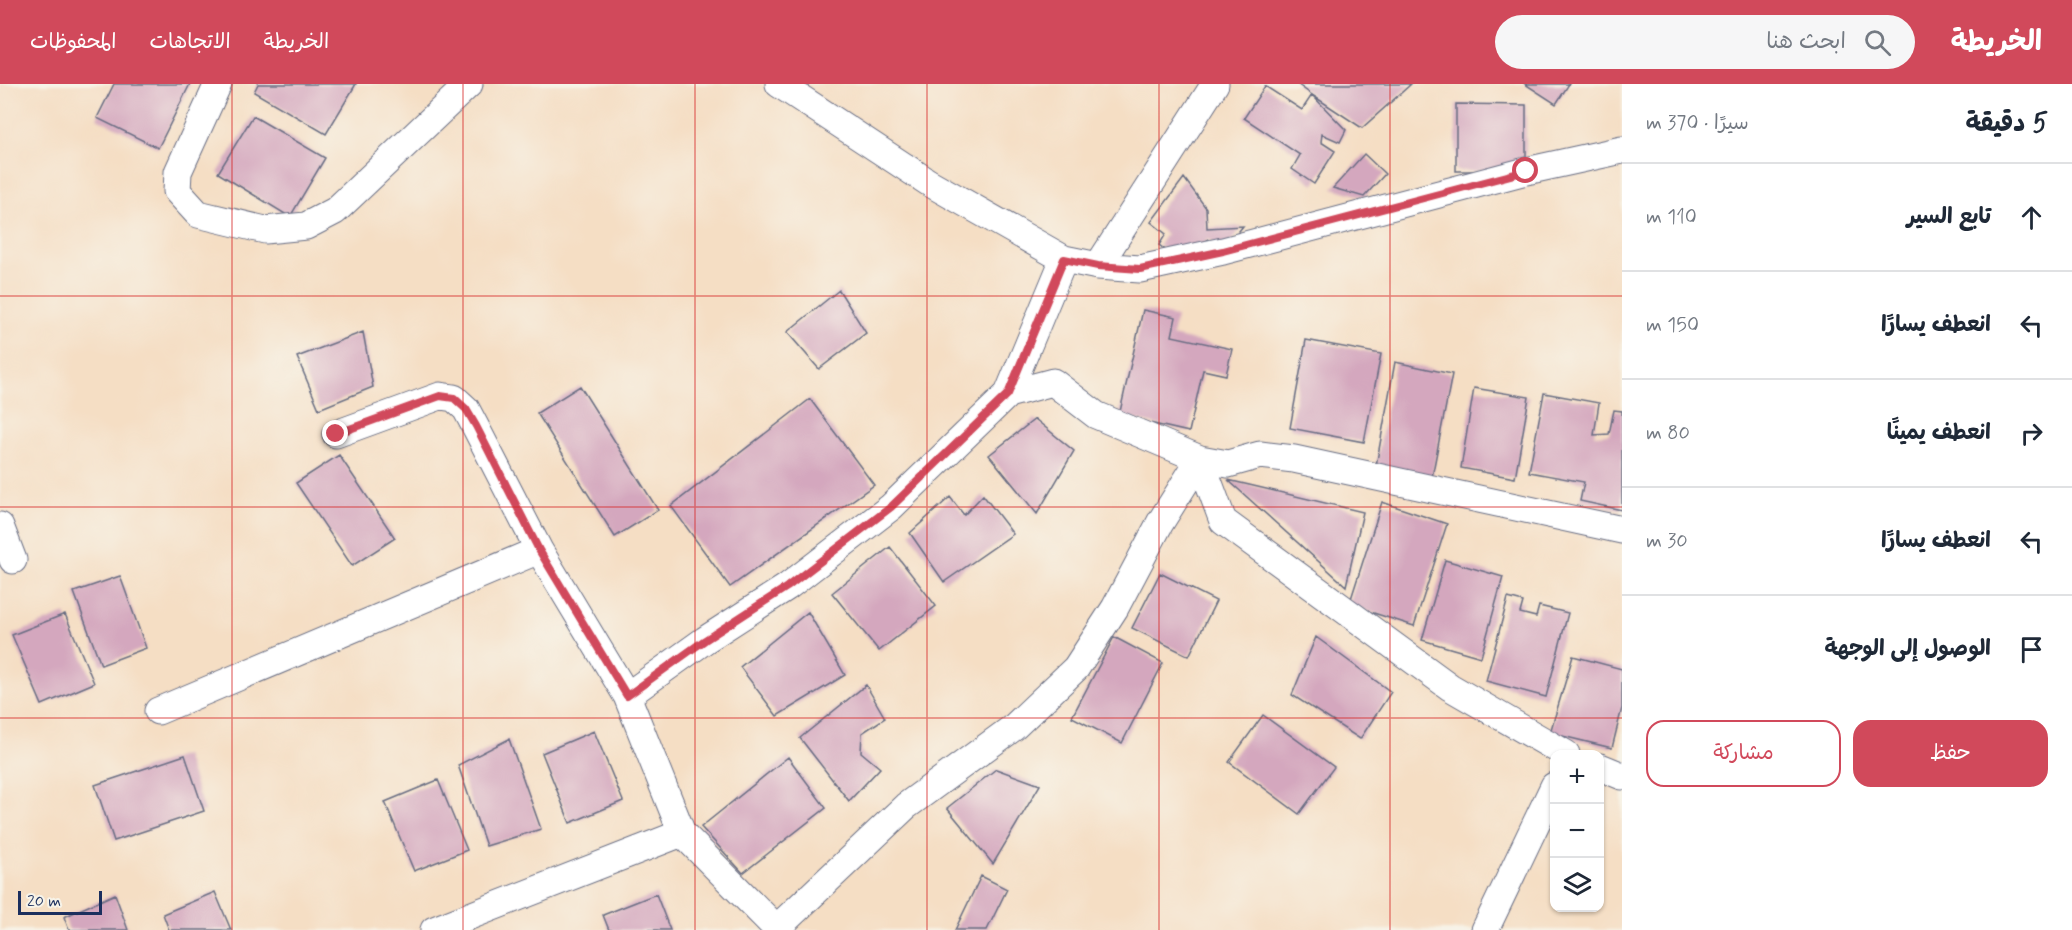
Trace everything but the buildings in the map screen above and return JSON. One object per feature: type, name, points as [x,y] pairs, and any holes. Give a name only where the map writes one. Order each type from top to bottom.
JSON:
[{"type":"street","points":[[219,84],[178,172],[177,191],[198,214],[265,230],[306,226],[335,211],[470,84]]},
{"type":"street","points":[[780,84],[928,182],[1064,259],[1098,266],[1140,269],[1223,251],[1526,171],[1622,150]]},
{"type":"street","points":[[1098,266],[1215,84]]},
{"type":"street","points":[[627,696],[705,640],[787,587],[891,507],[1008,394],[1064,259]]},
{"type":"street","points":[[1008,394],[1053,382],[1096,415],[1200,459],[1228,464],[1260,454],[1294,459],[1622,530]]},
{"type":"street","points":[[336,434],[440,396],[454,398],[466,409],[539,550],[627,696],[682,834],[778,929],[906,806],[1014,727],[1076,668],[1115,608],[1160,523],[1200,459]]},
{"type":"street","points":[[1200,459],[1223,521],[1450,687],[1559,750]]},
{"type":"street","points":[[0,526],[13,560]]},
{"type":"street","points":[[159,711],[539,550]]},
{"type":"street","points":[[1604,769],[1622,776]]},
{"type":"street","points":[[1485,930],[1550,794]]},
{"type":"street","points":[[434,930],[682,834]]},
{"type":"route","points":[[336,434],[440,396],[454,398],[466,409],[476,426],[539,550],[627,696],[705,640],[787,587],[891,507],[1008,394],[1064,259],[1098,266],[1140,269],[1223,251],[1526,171]]}]
